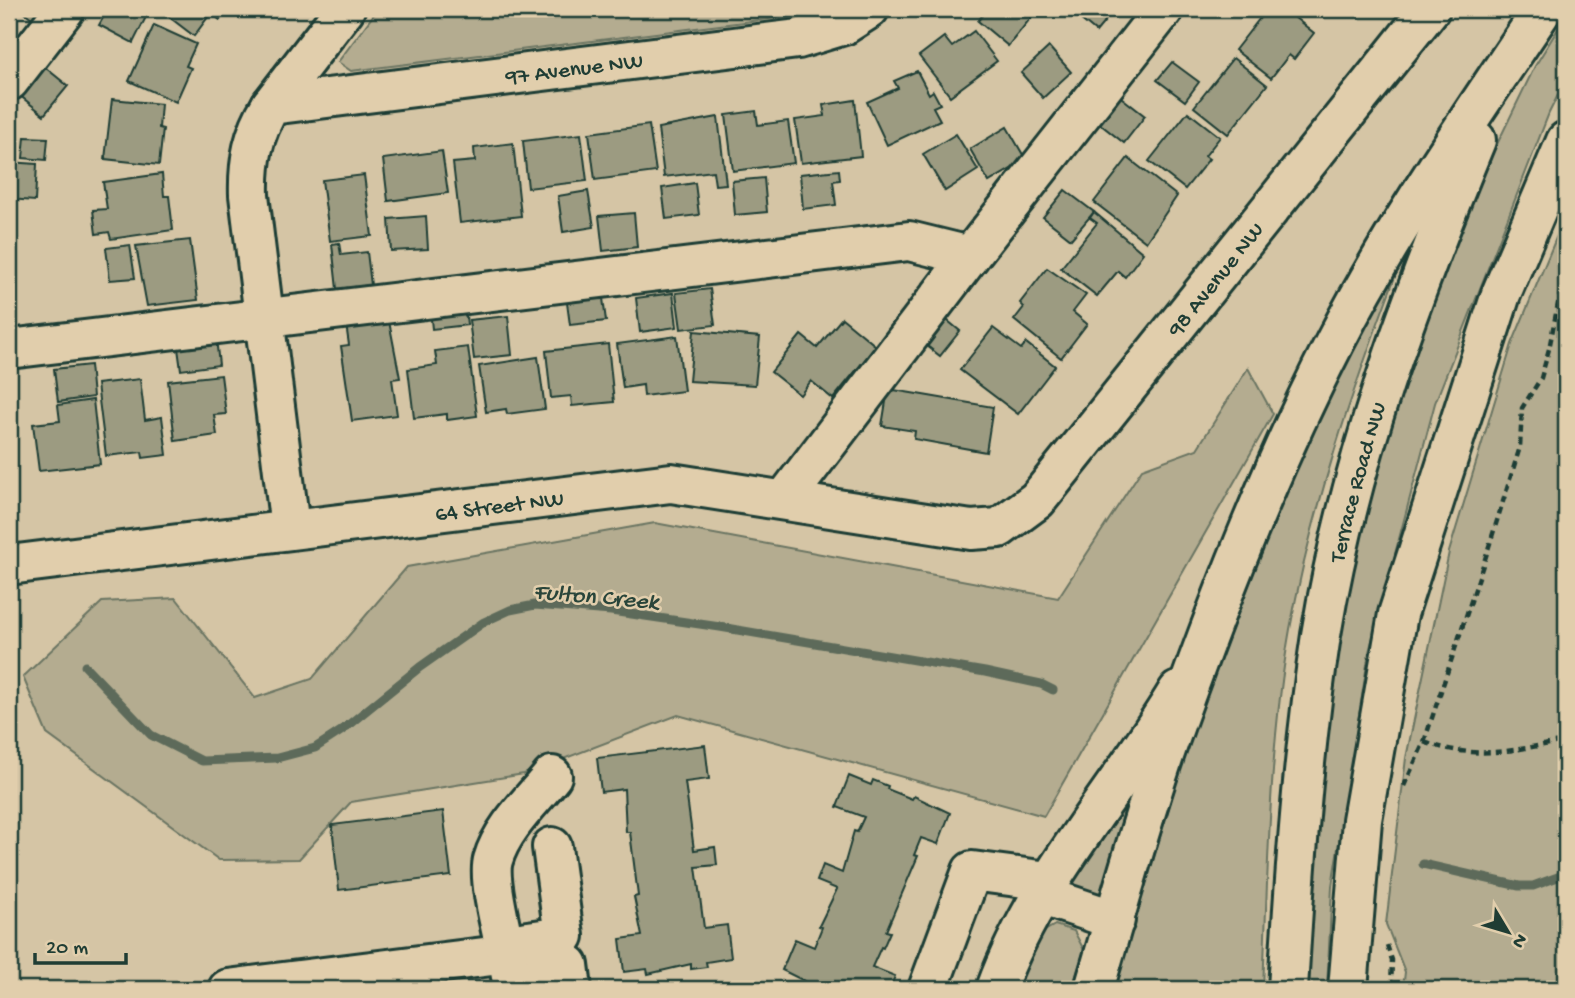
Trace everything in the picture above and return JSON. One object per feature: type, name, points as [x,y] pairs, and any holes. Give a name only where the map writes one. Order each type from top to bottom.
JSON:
[{"type":"street","points":[[9,80],[65,9]]},
{"type":"street","points":[[290,528],[248,174],[254,136],[271,105],[345,9]]},
{"type":"street","name":"97 Avenue NW","points":[[271,105],[799,39],[844,25],[869,9]]},
{"type":"street","points":[[785,499],[970,256],[1164,9]]},
{"type":"street","name":"98 Avenue NW","points":[[987,530],[999,528],[1018,517],[1037,500],[1430,9]]},
{"type":"street","points":[[1094,989],[1167,746],[1241,550],[1334,343],[1403,219],[1545,9]]},
{"type":"street","name":"Terrace Road NW","points":[[1288,989],[1300,788],[1322,633],[1352,498],[1378,400],[1419,278],[1477,138],[1545,9]]},
{"type":"street","points":[[1348,989],[1362,820],[1398,614],[1501,294],[1566,141]]},
{"type":"street","points":[[9,349],[909,241],[970,256]]},
{"type":"street","name":"64 Street NW","points":[[9,565],[658,484],[694,485],[987,530]]},
{"type":"street","points":[[996,989],[1012,948],[1044,888],[1128,771],[1204,648]]},
{"type":"street","points":[[510,965],[493,885],[492,862],[503,837],[552,776]]},
{"type":"street","points":[[510,965],[564,936],[552,847]]},
{"type":"street","points":[[928,989],[972,871],[1044,888],[1115,920]]},
{"type":"street","points":[[228,989],[510,965],[569,965],[572,989]]},
{"type":"path","points":[[1403,789],[1424,741],[1471,606],[1520,447],[1522,408],[1535,390],[1544,368],[1556,324],[1560,285],[1566,262]]},
{"type":"path","points":[[1424,741],[1454,752],[1472,754],[1566,741]]},
{"type":"path","points":[[1384,934],[1392,960],[1391,989]]},
{"type":"shaded area","points":[[378,9],[818,9],[817,13],[351,71],[338,62]]},
{"type":"shaded area","points":[[1566,16],[1566,79],[1549,113],[1435,403],[1369,652],[1332,886],[1327,989],[1307,989],[1310,883],[1323,750],[1343,603],[1393,409],[1469,202],[1535,66]]},
{"type":"shaded area","points":[[1566,214],[1566,989],[1403,989],[1405,972],[1386,924],[1406,758],[1449,552],[1512,344]]},
{"type":"shaded area","points":[[1387,272],[1395,277],[1335,450],[1310,539],[1290,629],[1274,763],[1263,989],[1114,989],[1190,738],[1332,379]]},
{"type":"shaded area","points":[[1248,368],[1273,414],[1044,816],[678,715],[524,774],[351,802],[299,859],[219,860],[47,734],[23,677],[102,602],[176,598],[255,698],[312,679],[407,567],[655,523],[1058,598],[1142,469],[1197,449]]},
{"type":"shaded area","points":[[1116,808],[1125,813],[1100,899],[1064,886]]},
{"type":"shaded area","points":[[1055,925],[1074,931],[1084,950],[1072,989],[1012,989],[1036,936]]},
{"type":"building","points":[[20,9],[48,9],[37,22]]},
{"type":"building","points":[[108,9],[136,9],[147,15],[133,43],[99,25]]},
{"type":"building","points":[[228,9],[220,20],[211,13],[194,36],[160,10]]},
{"type":"building","points":[[987,9],[1038,9],[1008,46],[978,21]]},
{"type":"building","points":[[1068,9],[1115,9],[1096,32]]},
{"type":"building","points":[[1267,9],[1284,9],[1314,33],[1294,59],[1289,55],[1271,78],[1235,50]]},
{"type":"building","points":[[154,25],[196,44],[186,66],[191,68],[176,102],[129,81]]},
{"type":"building","points":[[974,31],[997,61],[950,96],[919,56],[944,37],[952,47]]},
{"type":"building","points":[[1049,47],[1071,72],[1043,98],[1021,73]]},
{"type":"building","points":[[1233,58],[1267,85],[1228,134],[1194,107]]},
{"type":"building","points":[[1172,62],[1199,82],[1185,101],[1157,80]]},
{"type":"building","points":[[41,64],[68,86],[44,115],[18,94]]},
{"type":"building","points":[[917,71],[929,94],[933,91],[940,104],[933,107],[940,120],[887,145],[867,102],[898,88],[894,81]]},
{"type":"building","points":[[1117,94],[1145,116],[1124,143],[1095,120]]},
{"type":"building","points":[[112,99],[161,104],[159,128],[163,129],[159,165],[105,159]]},
{"type":"building","points":[[855,100],[861,156],[801,163],[795,120],[825,116],[823,105]]},
{"type":"building","points":[[756,111],[758,125],[788,121],[794,163],[733,171],[726,115]]},
{"type":"building","points":[[1188,112],[1220,137],[1205,156],[1209,159],[1185,189],[1149,161]]},
{"type":"building","points":[[718,117],[726,184],[715,185],[713,171],[664,177],[658,128]]},
{"type":"building","points":[[649,125],[656,172],[595,180],[589,133]]},
{"type":"building","points":[[1007,127],[1026,160],[989,182],[970,149]]},
{"type":"building","points":[[581,134],[587,181],[528,188],[523,141]]},
{"type":"building","points":[[956,134],[978,170],[945,191],[923,154]]},
{"type":"building","points":[[25,137],[48,138],[46,160],[23,158]]},
{"type":"building","points":[[513,143],[521,216],[460,223],[453,163],[475,161],[474,148]]},
{"type":"building","points":[[442,151],[448,193],[388,201],[383,159]]},
{"type":"building","points":[[1128,158],[1177,196],[1146,242],[1094,202]]},
{"type":"building","points":[[9,162],[37,164],[35,201],[9,199]]},
{"type":"building","points":[[839,170],[840,180],[833,181],[836,205],[803,209],[800,174]]},
{"type":"building","points":[[162,174],[164,196],[169,196],[173,230],[111,239],[109,232],[96,234],[93,210],[107,209],[103,182]]},
{"type":"building","points":[[364,175],[372,236],[330,241],[322,180]]},
{"type":"building","points":[[764,178],[767,212],[735,215],[732,181]]},
{"type":"building","points":[[695,183],[699,215],[666,219],[662,188]]},
{"type":"building","points":[[1065,190],[1094,212],[1071,239],[1043,217]]},
{"type":"building","points":[[588,191],[594,227],[563,232],[558,196]]},
{"type":"building","points":[[1094,212],[1143,253],[1125,277],[1118,271],[1097,296],[1061,268],[1097,223],[1090,218]]},
{"type":"building","points":[[634,213],[637,247],[603,251],[599,216]]},
{"type":"building","points":[[426,216],[428,249],[391,251],[389,219]]},
{"type":"building","points":[[190,240],[198,300],[147,306],[136,246]]},
{"type":"building","points":[[339,243],[341,255],[367,252],[371,285],[337,289],[332,244]]},
{"type":"building","points":[[130,245],[135,278],[110,280],[106,248]]},
{"type":"building","points":[[1047,268],[1086,295],[1073,312],[1087,324],[1061,358],[1014,320],[1024,307],[1020,303]]},
{"type":"building","points":[[601,283],[606,321],[570,325],[565,288]]},
{"type":"building","points":[[710,289],[715,325],[681,329],[676,293]]},
{"type":"building","points":[[673,293],[677,327],[640,332],[636,298]]},
{"type":"building","points":[[464,296],[467,325],[432,329],[429,300]]},
{"type":"building","points":[[387,311],[400,378],[392,379],[397,415],[352,421],[341,346],[349,345],[345,317]]},
{"type":"building","points":[[508,316],[512,355],[474,359],[469,320]]},
{"type":"building","points":[[942,316],[960,331],[940,356],[922,342]]},
{"type":"building","points":[[842,318],[876,346],[833,399],[811,381],[800,395],[771,372],[801,335],[817,348]]},
{"type":"building","points":[[993,328],[1021,349],[1026,343],[1055,366],[1018,414],[960,370]]},
{"type":"building","points":[[215,329],[219,365],[181,370],[176,334]]},
{"type":"building","points":[[694,331],[760,337],[755,385],[689,381]]},
{"type":"building","points":[[677,336],[684,391],[644,396],[643,385],[623,388],[617,344]]},
{"type":"building","points":[[608,344],[614,402],[572,406],[571,396],[551,398],[546,351]]},
{"type":"building","points":[[468,347],[477,416],[447,420],[447,414],[414,418],[408,369],[437,365],[435,351]]},
{"type":"building","points":[[538,357],[545,409],[507,414],[506,409],[486,412],[479,366]]},
{"type":"building","points":[[90,365],[93,397],[58,402],[54,369]]},
{"type":"building","points":[[221,375],[226,414],[214,415],[217,435],[175,441],[168,381]]},
{"type":"building","points":[[140,379],[145,420],[162,417],[167,455],[143,458],[142,452],[106,456],[97,384]]},
{"type":"building","points":[[888,389],[993,407],[986,452],[914,439],[915,431],[882,426]]},
{"type":"building","points":[[93,400],[100,464],[39,471],[33,424],[60,421],[58,405]]},
{"type":"building","points":[[705,745],[709,779],[685,782],[694,850],[715,847],[717,865],[696,867],[704,928],[727,925],[731,958],[706,962],[707,967],[691,969],[691,964],[648,974],[647,969],[624,972],[620,939],[642,936],[634,897],[638,896],[630,832],[626,832],[624,789],[601,792],[597,758]]},
{"type":"building","points":[[849,776],[871,785],[873,780],[888,786],[887,789],[912,799],[914,796],[950,813],[938,844],[921,838],[914,855],[918,856],[886,931],[890,932],[872,967],[895,976],[890,989],[834,989],[820,984],[818,988],[782,970],[795,939],[814,947],[822,927],[819,926],[837,889],[817,881],[823,865],[842,873],[854,831],[857,832],[864,817],[837,807]]},
{"type":"building","points":[[443,811],[451,876],[339,890],[332,825]]},
{"type":"waterway","name":"Fulton Creek","points":[[85,666],[151,735],[202,761],[277,758],[315,748],[341,731],[420,667],[484,622],[510,610],[535,605],[611,611],[720,627],[985,672],[1041,684],[1053,690]]},
{"type":"waterway","name":"Fulton Creek","points":[[1423,864],[1519,886],[1533,886],[1566,874]]}]
